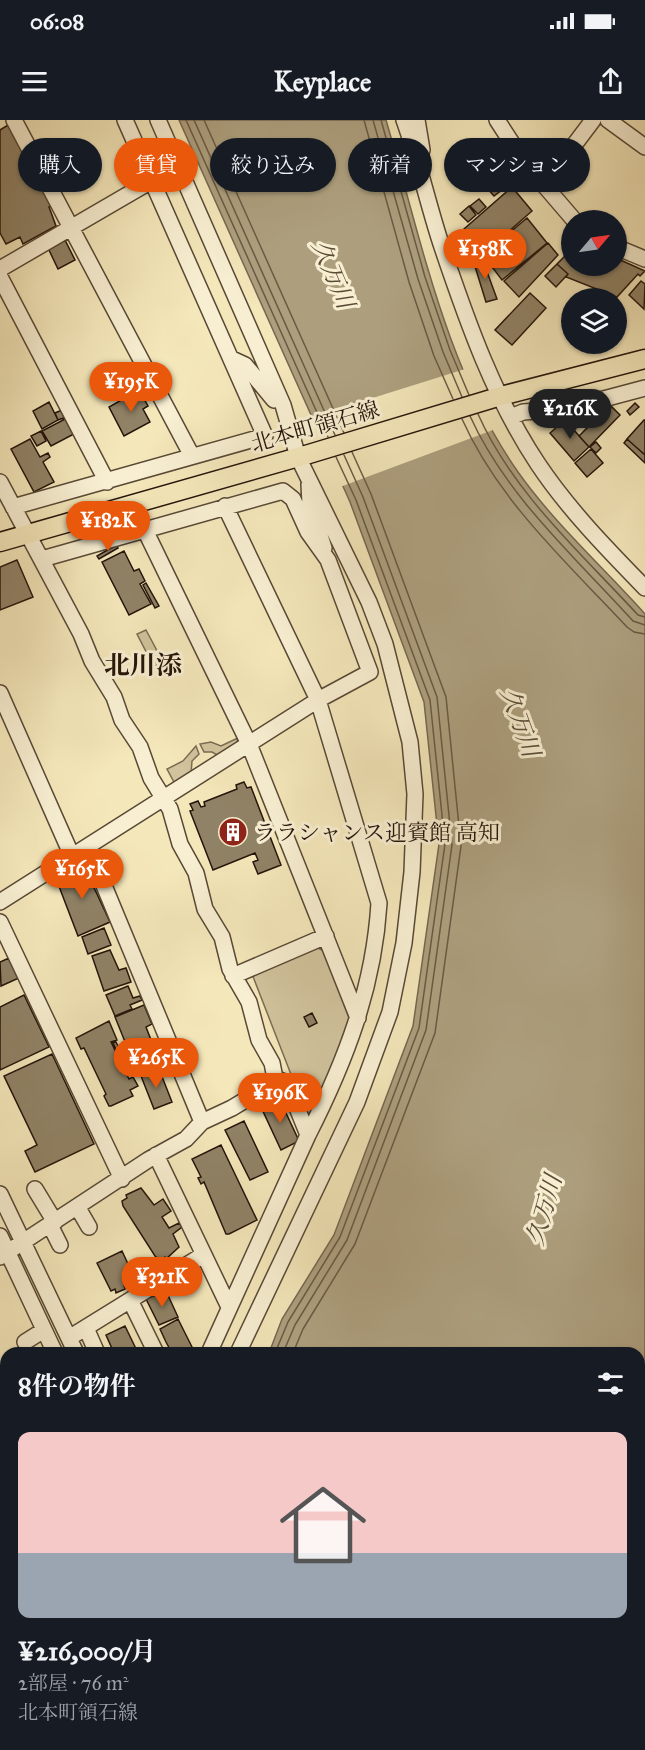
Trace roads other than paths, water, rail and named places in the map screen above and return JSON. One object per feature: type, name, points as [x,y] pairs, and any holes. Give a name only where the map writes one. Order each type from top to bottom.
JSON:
[{"type":"main road","name":"北本町領石線","points":[[0,542],[303,456],[496,397],[645,359]]},
{"type":"street","points":[[14,120],[192,456]]},
{"type":"street","points":[[125,120],[133,138]]},
{"type":"street","points":[[158,120],[283,405],[286,419]]},
{"type":"street","points":[[404,120],[410,138]]},
{"type":"street","points":[[417,120],[420,138]]},
{"type":"street","points":[[497,120],[509,138]]},
{"type":"street","points":[[579,138],[593,120]]},
{"type":"street","points":[[608,120],[645,147]]},
{"type":"street","points":[[0,268],[132,192]]},
{"type":"street","points":[[13,507],[265,436],[158,192]]},
{"type":"street","points":[[427,192],[442,246],[496,397],[555,487],[645,588]]},
{"type":"street","points":[[551,192],[566,210]]},
{"type":"street","points":[[627,252],[645,259]]},
{"type":"street","points":[[0,277],[107,482]]},
{"type":"street","points":[[0,902],[318,700],[370,672],[327,560],[310,504],[309,480],[303,456],[286,419],[265,387],[245,365],[232,359]]},
{"type":"street","points":[[511,417],[523,412],[566,409],[645,388]]},
{"type":"street","points":[[241,1347],[373,1062],[390,1012],[404,943],[412,872],[415,794],[410,742],[396,683],[369,602],[309,480]]},
{"type":"street","points":[[0,482],[81,634],[92,661],[114,697],[122,720],[140,747],[152,778],[165,798],[180,844],[196,873],[205,909],[222,937],[233,976],[249,1002],[259,1040],[272,1063],[275,1078],[273,1083],[202,1122],[186,1139],[156,1155],[4,1255]]},
{"type":"street","points":[[42,559],[277,492],[288,493],[308,532],[327,560]]},
{"type":"street","points":[[212,1347],[308,1135],[339,1074],[358,1018],[378,932],[380,903],[318,700],[225,506]]},
{"type":"street","points":[[146,530],[177,607],[237,731],[249,744],[358,1018]]},
{"type":"street","points":[[0,693],[72,856]]},
{"type":"street","points":[[88,847],[202,1122]]},
{"type":"street","points":[[0,922],[122,1179]]},
{"type":"street","points":[[233,976],[326,936]]},
{"type":"street","points":[[275,1078],[288,1083],[308,1135]]},
{"type":"street","points":[[156,1155],[229,1307]]},
{"type":"street","points":[[35,1189],[60,1245]]},
{"type":"street","points":[[0,1194],[73,1347]]},
{"type":"street","points":[[78,1208],[89,1227]]},
{"type":"street","points":[[0,1236],[4,1255],[44,1330],[50,1347]]},
{"type":"street","points":[[69,1338],[91,1321],[203,1255]]},
{"type":"street","points":[[130,1300],[153,1347]]},
{"type":"street","points":[[91,1321],[97,1347]]},
{"type":"street","points":[[25,1342],[44,1330]]},
{"type":"water","name":"久万川","points":[[179,120],[386,120],[391,138],[348,138],[348,192],[406,192],[438,302],[454,347],[472,391],[493,432],[518,472],[547,509],[645,614],[645,1347],[271,1347],[282,1319],[334,1235],[413,1026],[439,844],[424,702],[350,502],[211,192],[336,192],[336,138],[210,138],[210,189],[198,162],[198,138],[187,138]]},
{"type":"place","name":"ララシャンス迎賓館 高知","points":[[233,832]]},
{"type":"district","name":"北川添","points":[[143,665]]}]
